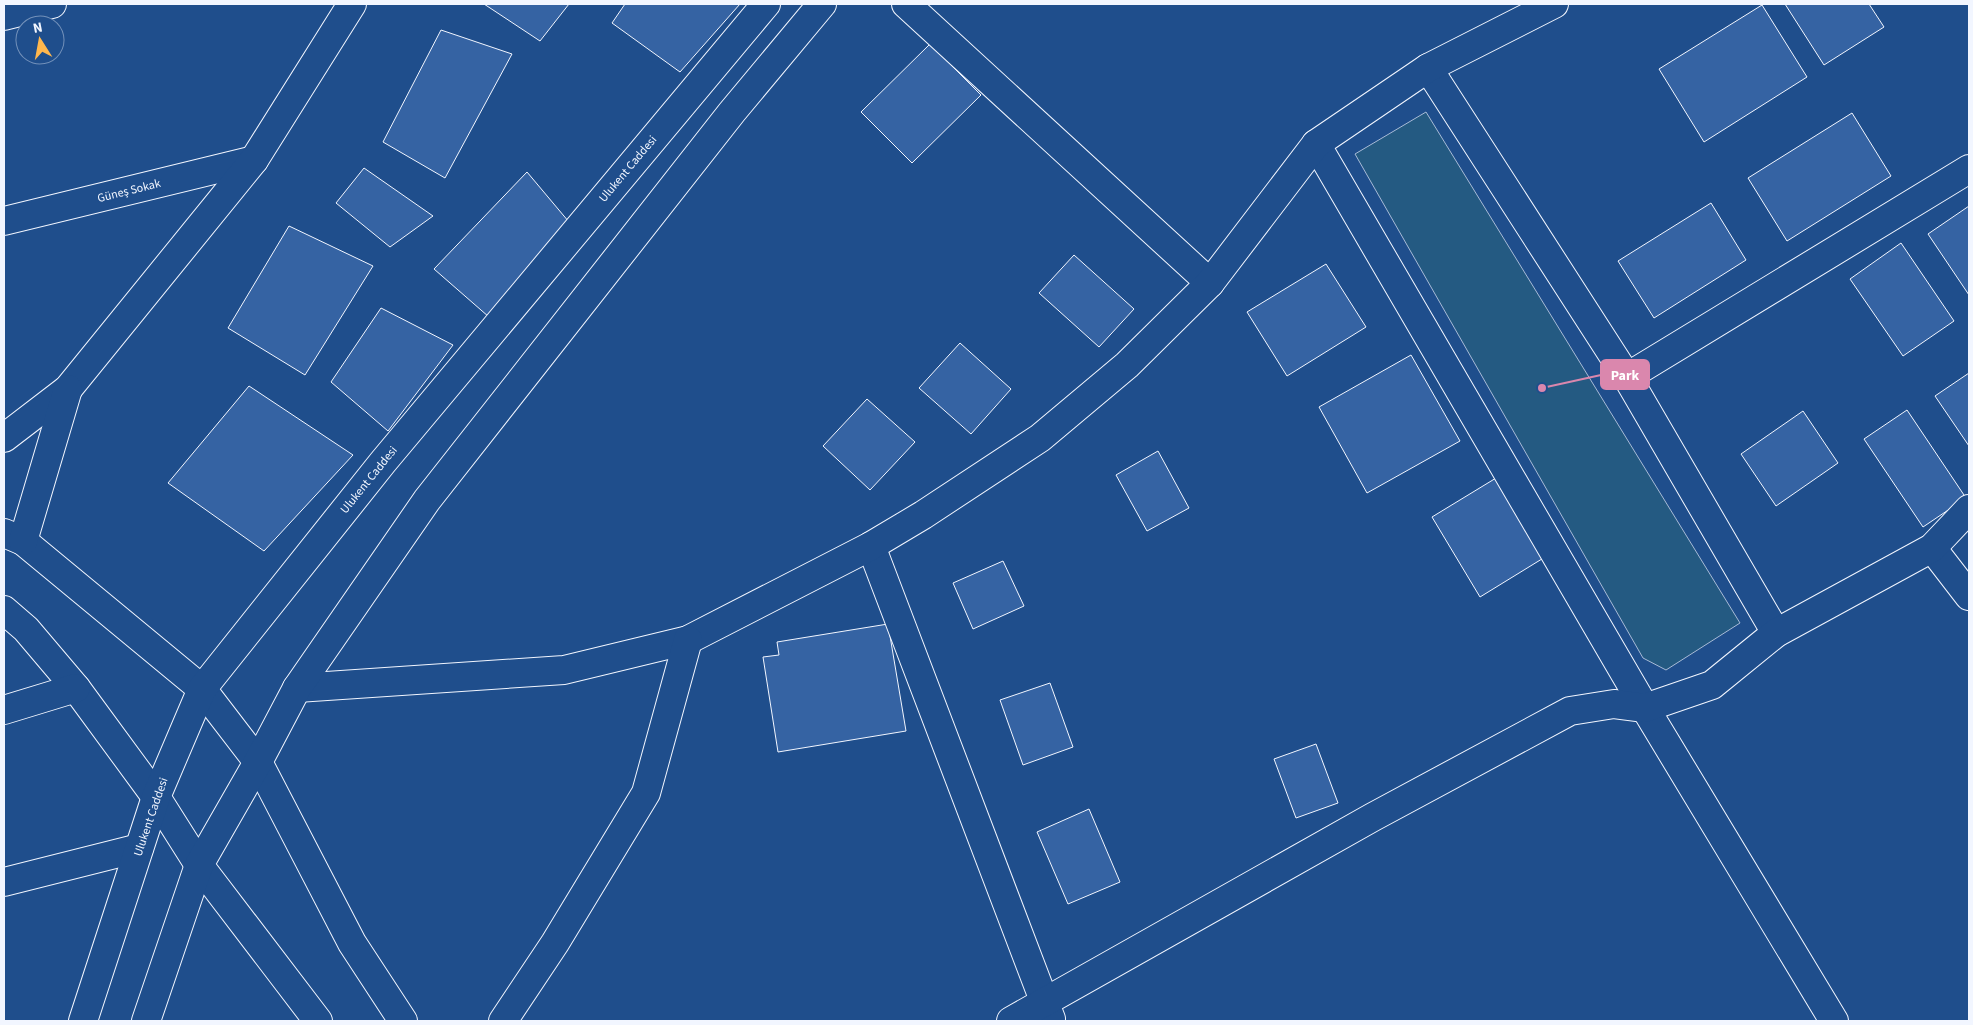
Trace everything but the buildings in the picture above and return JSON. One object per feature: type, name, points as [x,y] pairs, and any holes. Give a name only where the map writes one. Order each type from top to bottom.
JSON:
[{"type":"street","points":[[4,16],[52,4]]},
{"type":"street","points":[[4,438],[68,389],[254,160],[352,4]]},
{"type":"street","name":"Ulukent Caddesi","points":[[83,1021],[156,797],[202,689],[383,462],[766,4]]},
{"type":"street","points":[[146,1021],[199,864],[258,762],[297,688],[427,500],[732,112],[822,4]]},
{"type":"street","points":[[906,4],[1210,283]]},
{"type":"street","points":[[297,688],[564,670],[688,640],[871,546],[923,515],[1040,438],[1127,365],[1210,283],[1316,144],[1428,68],[1554,4]]},
{"type":"street","points":[[1428,68],[1627,376],[1776,633]]},
{"type":"street","points":[[1316,144],[1646,708],[1834,1021]]},
{"type":"street","name":"Güneş Sokak","points":[[4,221],[254,160]]},
{"type":"street","points":[[1627,376],[1969,169]]},
{"type":"street","points":[[68,389],[13,537],[202,689],[258,762],[352,943],[403,1021]]},
{"type":"street","points":[[1011,1021],[1049,1012],[1373,817],[1570,712],[1614,704],[1646,708],[1712,685],[1776,633],[1932,548],[1969,509]]},
{"type":"street","points":[[871,546],[1049,1012]]},
{"type":"street","points":[[1932,548],[1969,596]]},
{"type":"street","points":[[4,610],[26,628],[76,688],[156,797],[199,864],[318,1021]]},
{"type":"street","points":[[503,1021],[555,943],[646,793],[688,640]]},
{"type":"street","points":[[4,710],[76,688]]},
{"type":"street","points":[[4,882],[139,848]]},
{"type":"shaded area","points":[[1426,112],[1740,623],[1666,670],[1643,658],[1355,154]]},
{"type":"place","name":"Park","points":[[1542,388]]}]
